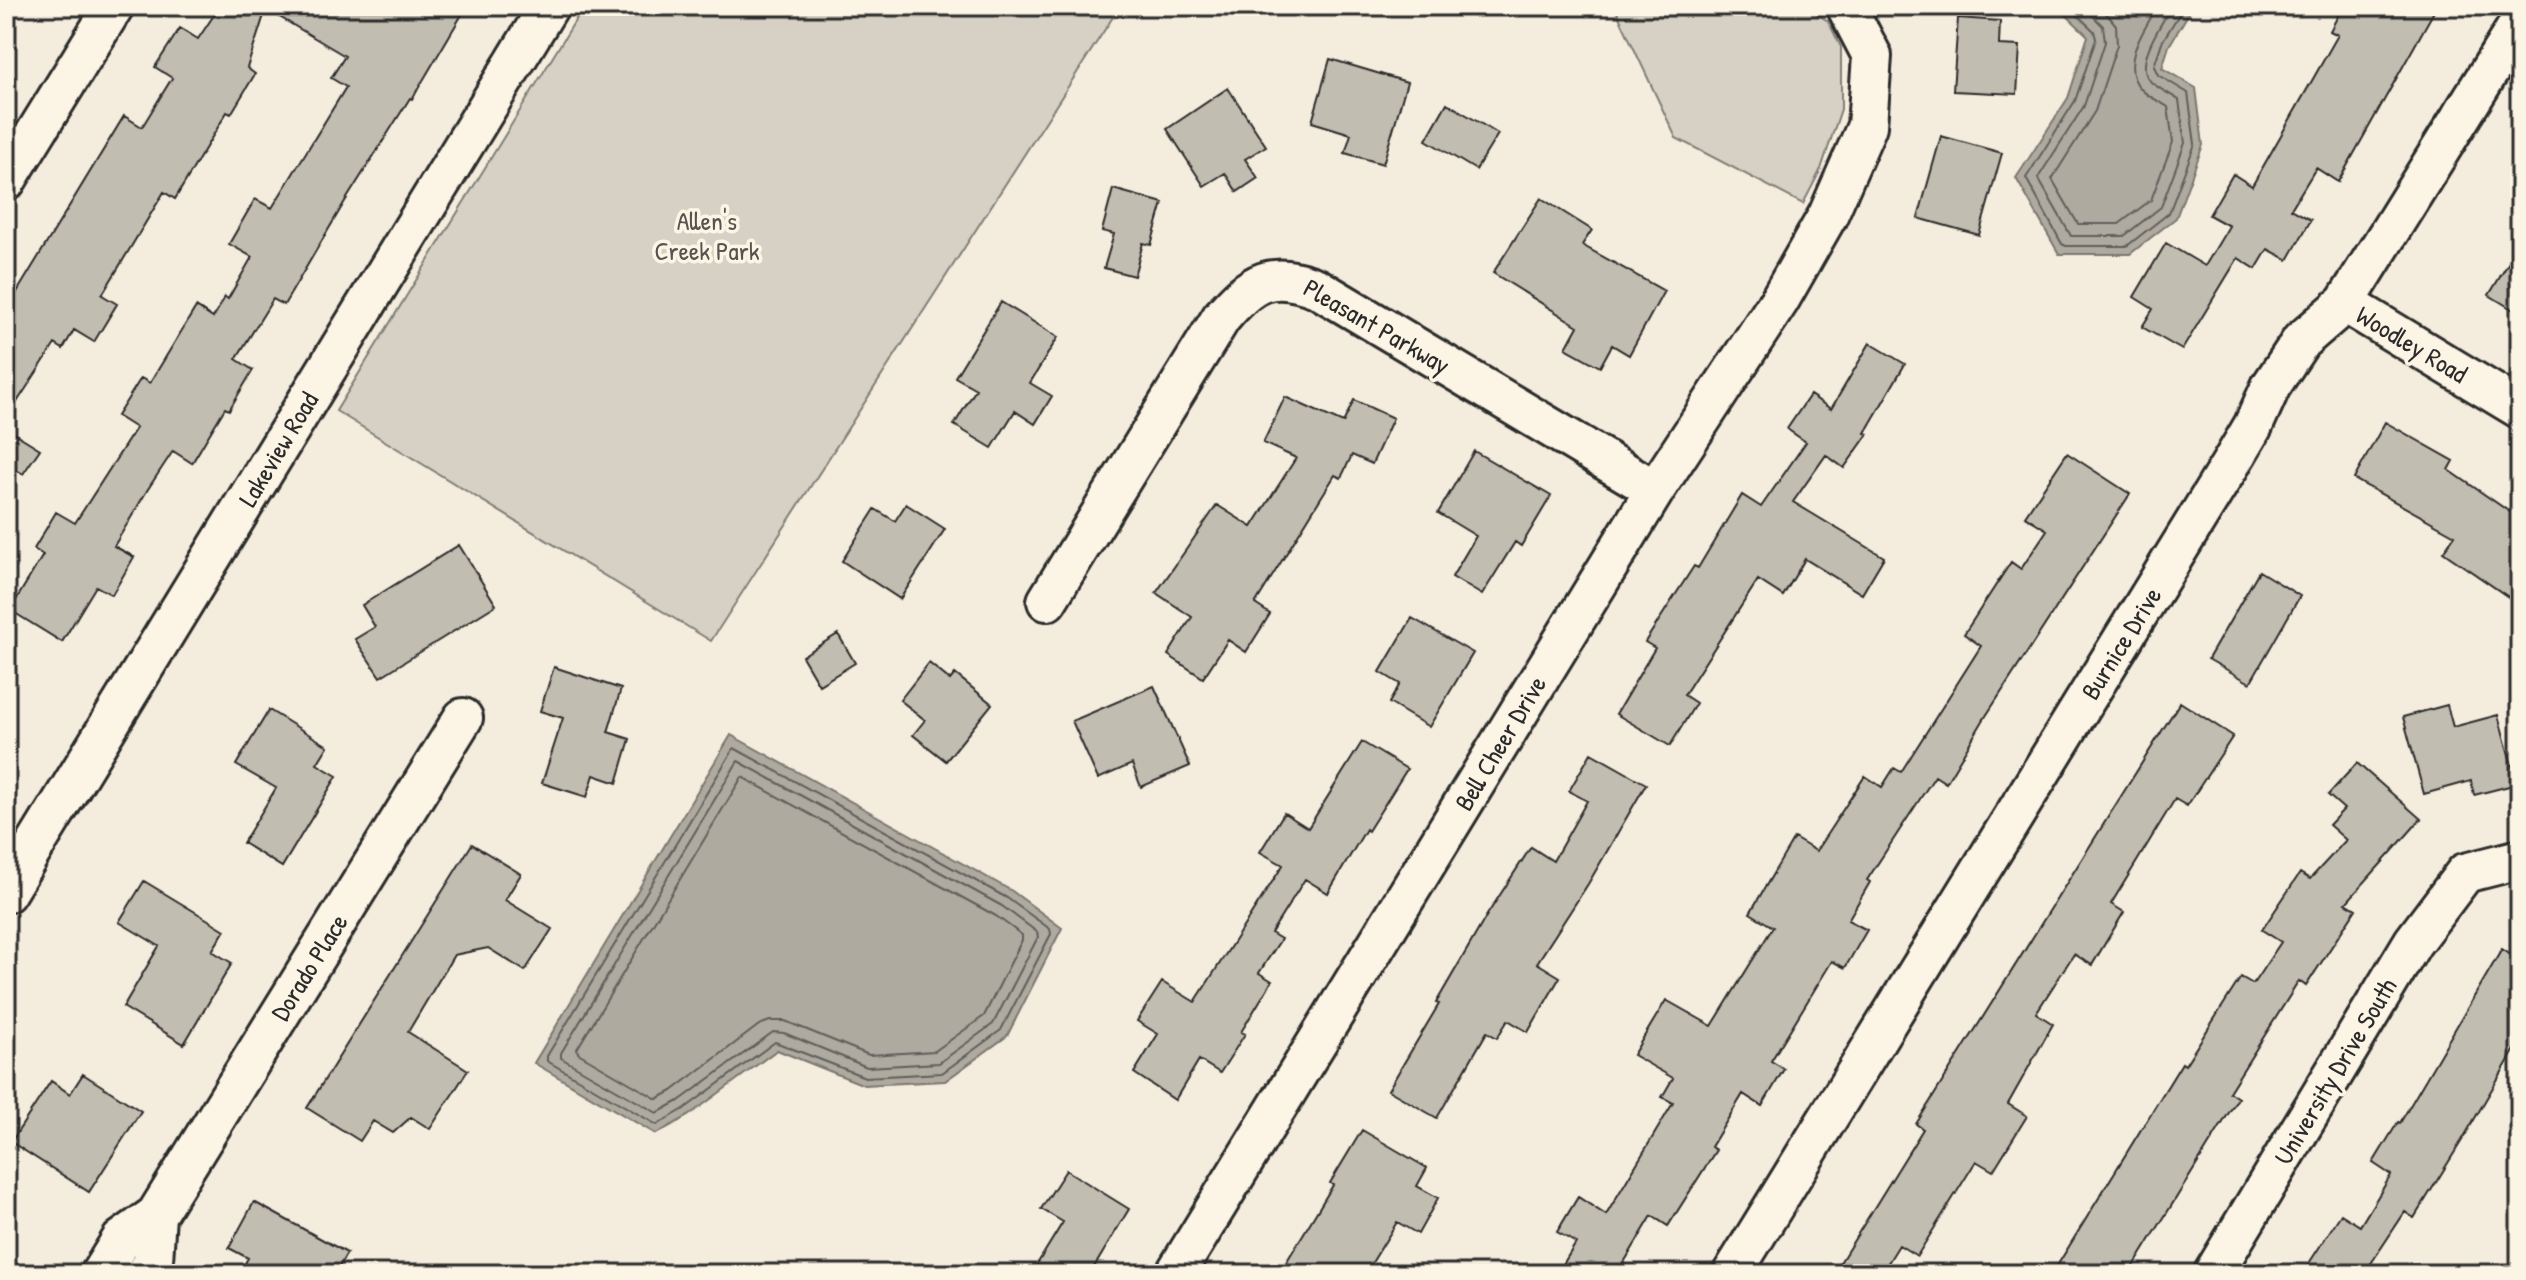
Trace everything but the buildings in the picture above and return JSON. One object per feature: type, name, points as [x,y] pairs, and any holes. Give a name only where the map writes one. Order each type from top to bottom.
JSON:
[{"type":"street","points":[[6,181],[114,6]]},
{"type":"street","name":"Lakeview Road","points":[[6,893],[549,6]]},
{"type":"street","name":"Bell Cheer Drive","points":[[1175,1274],[1655,490],[1779,301],[1828,215],[1867,126],[1872,56],[1846,6]]},
{"type":"street","name":"Burnice Drive","points":[[1732,1274],[2230,465],[2253,426],[2271,386],[2301,341],[2345,303],[2520,22]]},
{"type":"street","name":"Pleasant Parkway","points":[[1047,601],[1221,318],[1239,297],[1263,280],[1294,279],[1317,288],[1655,490]]},
{"type":"street","name":"Woodley Road","points":[[2345,303],[2520,409]]},
{"type":"street","name":"Dorado Place","points":[[100,1274],[121,1240],[156,1215],[463,718]]},
{"type":"street","name":"University Drive South","points":[[2213,1274],[2413,942],[2465,873],[2520,859]]},
{"type":"street","name":"Dorado Place","points":[[145,1274],[153,1261],[156,1215]]},
{"type":"green space","name":"Allen's Creek Park","points":[[584,6],[1120,6],[711,641],[336,411]]},
{"type":"green space","points":[[1614,6],[1804,6],[1828,21],[1841,47],[1841,109],[1821,169],[1803,204],[1676,138]]},
{"type":"water","points":[[2057,6],[2193,6],[2169,46],[2162,68],[2196,88],[2203,145],[2176,218],[2130,254],[2059,254],[2016,178],[2068,98],[2088,36]]},
{"type":"water","points":[[731,735],[1012,891],[1062,928],[1007,1036],[945,1081],[864,1085],[777,1050],[688,1116],[656,1134],[534,1063]]}]
